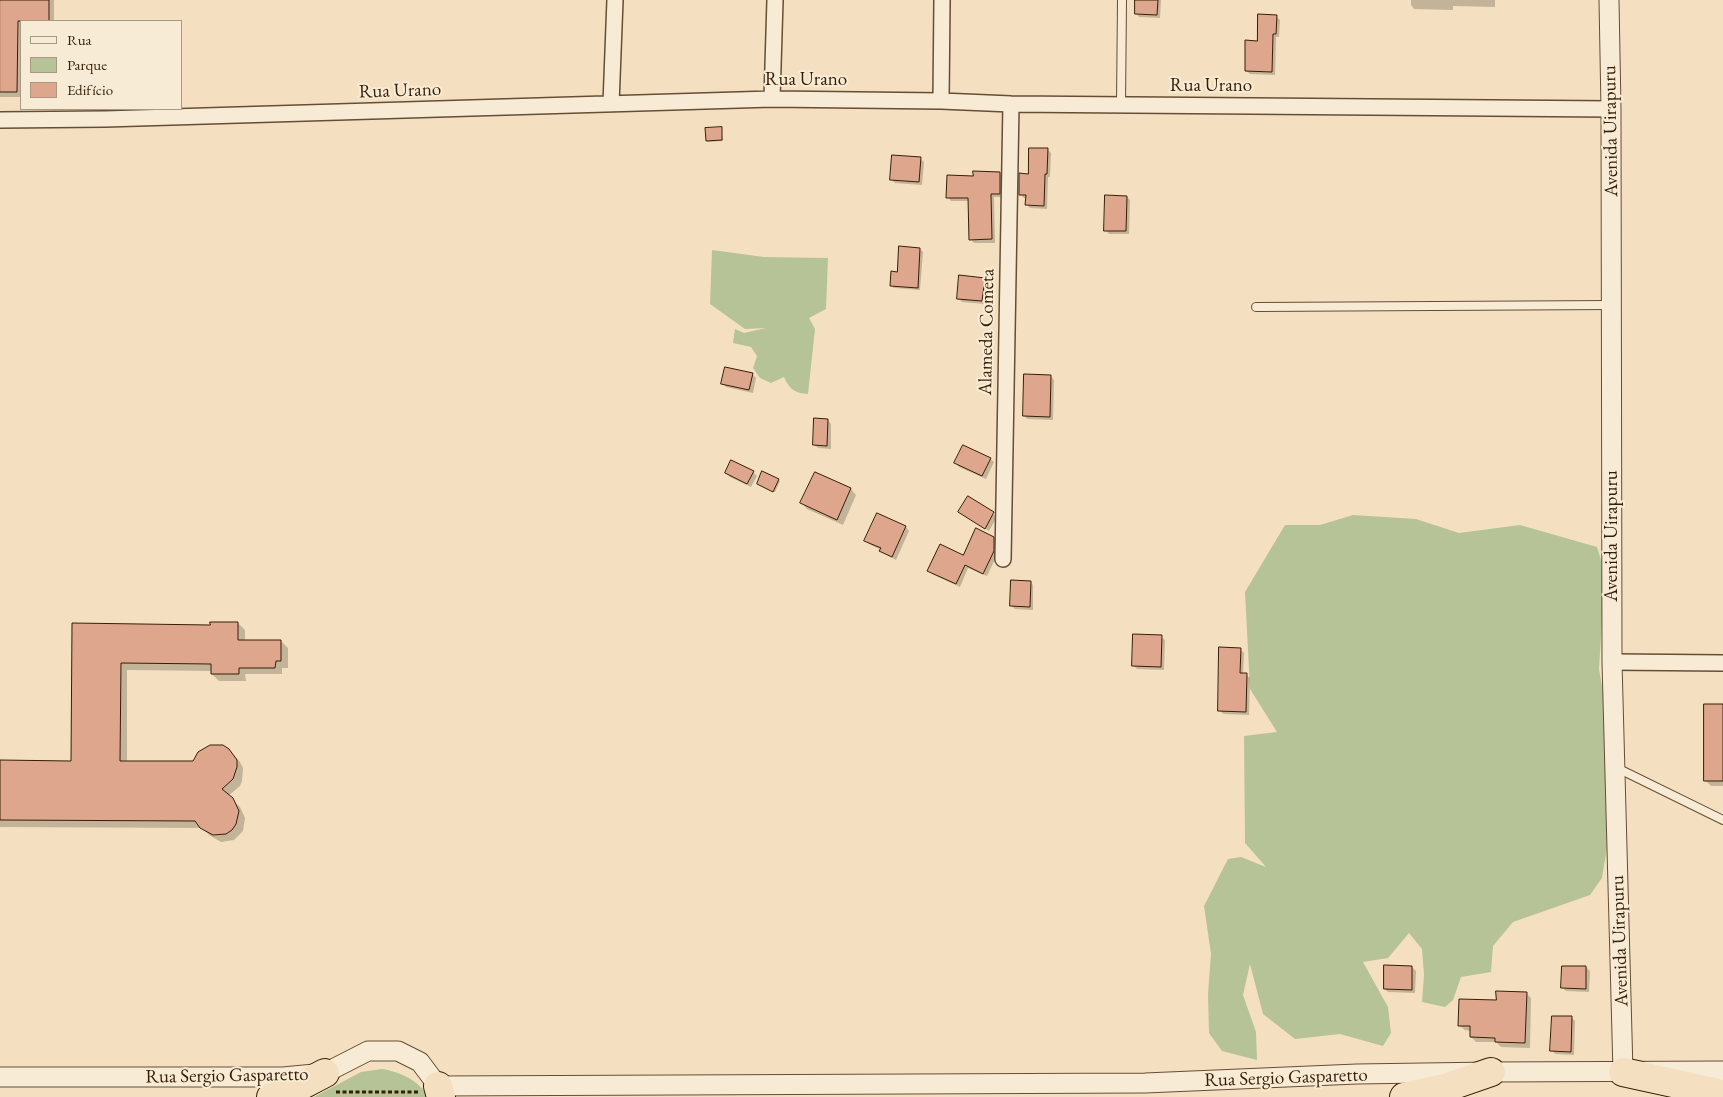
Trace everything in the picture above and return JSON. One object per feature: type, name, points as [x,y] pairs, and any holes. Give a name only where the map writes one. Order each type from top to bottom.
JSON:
[{"type":"highway","points":[[1404,1097],[1445,1088],[1491,1072]]},
{"type":"highway","points":[[1623,1072],[1723,1094]]},
{"type":"highway","points":[[271,1097],[287,1093],[325,1073]]},
{"type":"street","points":[[611,104],[615,0]]},
{"type":"street","points":[[772,99],[775,0]]},
{"type":"street","points":[[942,0],[942,101]]},
{"type":"street","name":"Avenida Uirapuru","points":[[1609,0],[1612,305],[1612,662],[1623,1072]]},
{"type":"street","name":"Rua Urano","points":[[0,120],[125,119],[772,99],[942,101],[1011,104],[1611,110]]},
{"type":"street","name":"Alameda Cometa","points":[[1003,559],[1011,104]]},
{"type":"street","points":[[1612,662],[1723,663]]},
{"type":"street","name":"Rua Sergio Gasparetto","points":[[0,1077],[283,1077],[325,1073],[368,1051],[398,1051],[420,1062],[440,1091],[1144,1083],[1358,1074],[1723,1071]]},
{"type":"lane","points":[[1121,105],[1122,0]]},
{"type":"lane","points":[[1256,308],[1612,305]]},
{"type":"lane","points":[[1615,768],[1723,820]]},
{"type":"green space","points":[[712,250],[764,257],[828,258],[826,309],[809,318],[815,329],[808,394],[793,390],[784,377],[771,383],[760,378],[753,368],[757,356],[751,347],[733,343],[735,329],[744,333],[766,328],[745,329],[710,304]]},
{"type":"green space","points":[[1353,515],[1416,519],[1459,533],[1520,525],[1597,547],[1605,573],[1599,669],[1612,743],[1608,842],[1602,878],[1590,895],[1513,922],[1493,946],[1491,972],[1461,977],[1453,1000],[1445,1007],[1422,1002],[1424,975],[1422,949],[1409,933],[1388,958],[1363,962],[1388,1007],[1391,1033],[1383,1046],[1340,1034],[1295,1039],[1263,1014],[1250,964],[1243,995],[1256,1032],[1257,1060],[1222,1051],[1209,1033],[1208,994],[1211,954],[1204,906],[1228,859],[1241,857],[1266,867],[1245,843],[1244,736],[1277,732],[1250,689],[1245,592],[1285,525],[1320,525]]},
{"type":"green space","points":[[382,1069],[396,1072],[414,1081],[428,1097],[314,1097],[361,1072]]},
{"type":"building","points":[[0,0],[49,0],[49,20],[18,21],[17,92],[0,92]]},
{"type":"building","points":[[1135,0],[1158,0],[1157,15],[1135,14]]},
{"type":"building","points":[[1258,14],[1277,15],[1276,34],[1273,34],[1272,72],[1245,71],[1245,40],[1257,41]]},
{"type":"building","points":[[722,127],[722,140],[706,141],[705,128]]},
{"type":"building","points":[[1029,148],[1048,148],[1044,206],[1025,205],[1026,195],[1019,195],[1019,173],[1028,174]]},
{"type":"building","points":[[892,155],[921,157],[919,182],[890,180]]},
{"type":"building","points":[[973,171],[1000,172],[1000,194],[991,194],[992,239],[969,240],[968,198],[946,198],[947,175],[973,176]]},
{"type":"building","points":[[1105,195],[1127,196],[1126,231],[1104,231]]},
{"type":"building","points":[[899,246],[920,248],[918,288],[890,286],[891,271],[897,272]]},
{"type":"building","points":[[959,275],[985,278],[982,301],[957,299]]},
{"type":"building","points":[[725,367],[753,373],[749,390],[721,384]]},
{"type":"building","points":[[1024,374],[1051,375],[1050,417],[1023,416]]},
{"type":"building","points":[[814,418],[828,419],[827,446],[813,445]]},
{"type":"building","points":[[963,445],[991,458],[982,476],[954,463]]},
{"type":"building","points":[[731,460],[754,471],[747,484],[725,473]]},
{"type":"building","points":[[762,471],[779,479],[773,492],[757,484]]},
{"type":"building","points":[[815,472],[851,488],[837,520],[800,503]]},
{"type":"building","points":[[968,496],[994,512],[985,529],[958,512]]},
{"type":"building","points":[[877,513],[906,526],[892,557],[879,551],[881,548],[864,541]]},
{"type":"building","points":[[976,528],[994,537],[994,551],[983,574],[965,565],[956,584],[927,571],[940,544],[963,555]]},
{"type":"building","points":[[1011,580],[1031,581],[1030,607],[1010,606]]},
{"type":"building","points":[[210,622],[238,622],[238,640],[281,640],[281,661],[276,661],[275,668],[239,668],[239,674],[211,674],[211,664],[121,663],[120,761],[193,761],[198,752],[210,745],[223,745],[229,749],[237,760],[233,779],[222,789],[233,798],[239,811],[236,824],[232,830],[226,834],[213,835],[200,828],[195,821],[0,820],[0,760],[71,761],[72,623],[210,625]]},
{"type":"building","points":[[1133,634],[1162,635],[1161,667],[1132,666]]},
{"type":"building","points":[[1219,647],[1241,648],[1240,673],[1247,673],[1246,712],[1218,711]]},
{"type":"building","points":[[1704,704],[1723,704],[1723,781],[1704,781]]},
{"type":"building","points":[[1384,965],[1412,966],[1412,990],[1384,989]]},
{"type":"building","points":[[1562,966],[1586,966],[1586,989],[1561,988]]},
{"type":"building","points":[[1496,991],[1527,992],[1525,1043],[1495,1042],[1495,1038],[1470,1037],[1470,1026],[1458,1026],[1459,999],[1496,1000]]},
{"type":"building","points":[[1552,1016],[1572,1016],[1571,1052],[1550,1051]]}]
